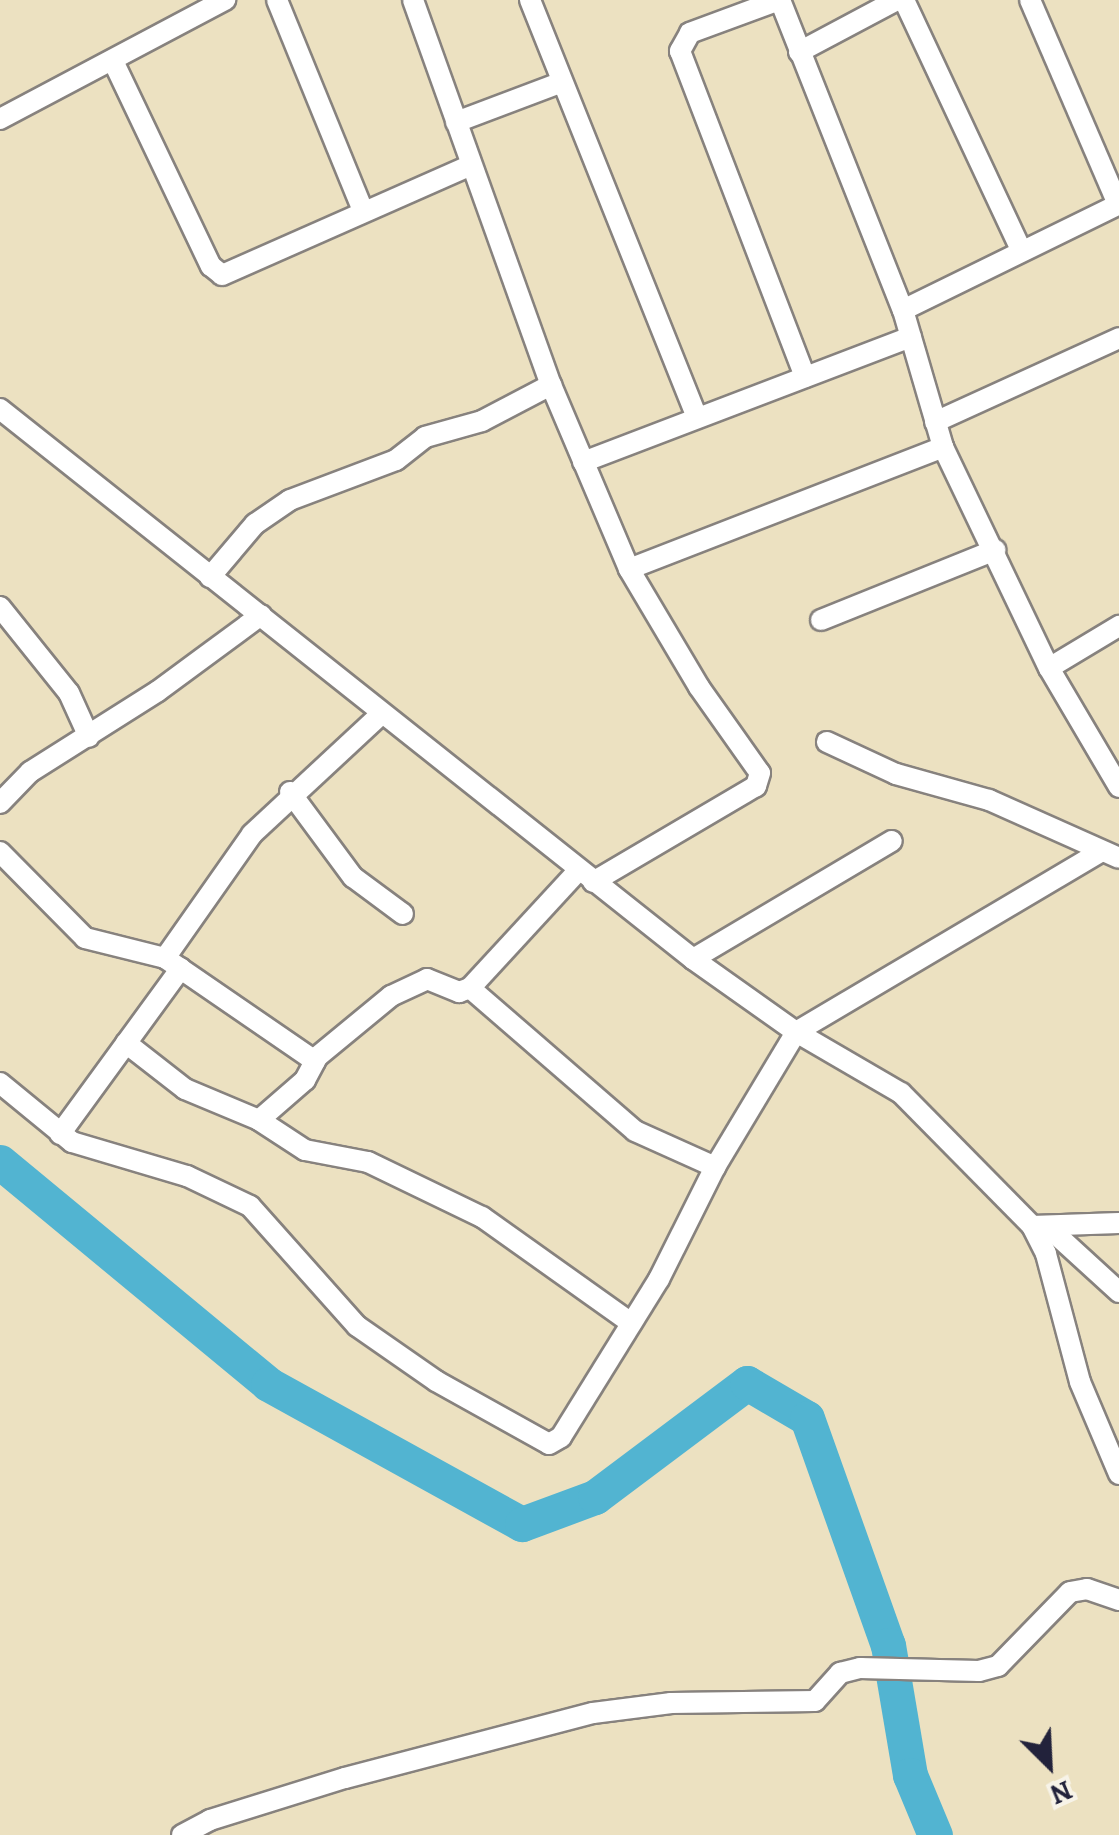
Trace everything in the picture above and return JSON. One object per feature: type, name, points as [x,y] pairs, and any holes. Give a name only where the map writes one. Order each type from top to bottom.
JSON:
[{"type":"street","points":[[0,119],[114,63],[182,18],[226,0]]},
{"type":"street","points":[[278,0],[362,208]]},
{"type":"street","points":[[259,1120],[305,1080],[315,1061],[414,984],[427,979],[460,992],[470,988],[586,876],[756,786],[760,773],[698,687],[629,568],[551,385],[412,0]]},
{"type":"street","points":[[530,0],[697,418]]},
{"type":"street","points":[[805,377],[680,51],[690,33],[780,0],[903,310],[944,447],[1049,668],[1119,787]]},
{"type":"street","points":[[800,52],[901,0],[1020,248]]},
{"type":"street","points":[[903,310],[1020,248],[1118,204],[1030,0]]},
{"type":"street","points":[[114,63],[211,266],[222,276],[362,208],[470,164]]},
{"type":"street","points":[[456,122],[560,83]]},
{"type":"street","points":[[582,462],[910,337]]},
{"type":"street","points":[[935,422],[1119,338]]},
{"type":"street","points":[[210,577],[254,524],[290,500],[320,484],[360,476],[426,437],[482,422],[551,385]]},
{"type":"street","points":[[5,420],[261,615],[380,715],[693,959],[796,1032],[935,1120],[1040,1227],[1119,1292]]},
{"type":"street","points":[[629,568],[944,447]]},
{"type":"street","points":[[821,620],[996,550]]},
{"type":"street","points":[[0,607],[68,693],[89,737]]},
{"type":"street","points":[[0,803],[30,772],[89,737],[261,615]]},
{"type":"street","points":[[1049,668],[1119,626]]},
{"type":"street","points":[[60,1134],[126,1042],[252,834],[290,792],[380,715]]},
{"type":"street","points":[[826,742],[896,774],[989,800],[1109,856]]},
{"type":"street","points":[[290,792],[352,876],[403,914]]},
{"type":"street","points":[[693,959],[892,841]]},
{"type":"street","points":[[0,852],[86,938],[173,963],[315,1061]]},
{"type":"street","points":[[0,1083],[60,1134],[188,1176],[250,1206],[357,1326],[436,1381],[549,1444],[561,1438],[630,1323],[715,1167],[796,1032],[1109,856]]},
{"type":"street","points":[[470,988],[635,1131],[715,1167]]},
{"type":"street","points":[[126,1042],[185,1089],[259,1120],[304,1150],[368,1162],[482,1217],[630,1323]]},
{"type":"street","points":[[1040,1227],[1119,1223]]},
{"type":"street","points":[[1040,1227],[1080,1382],[1119,1474]]},
{"type":"street","points":[[182,1835],[210,1820],[345,1778],[593,1713],[671,1703],[815,1701],[840,1673],[860,1668],[906,1665],[966,1671],[998,1666],[1070,1592],[1088,1589],[1119,1600]]},
{"type":"waterway","points":[[0,1162],[268,1384],[522,1524],[595,1497],[747,1383],[807,1418],[888,1645],[910,1775],[935,1835]]}]
